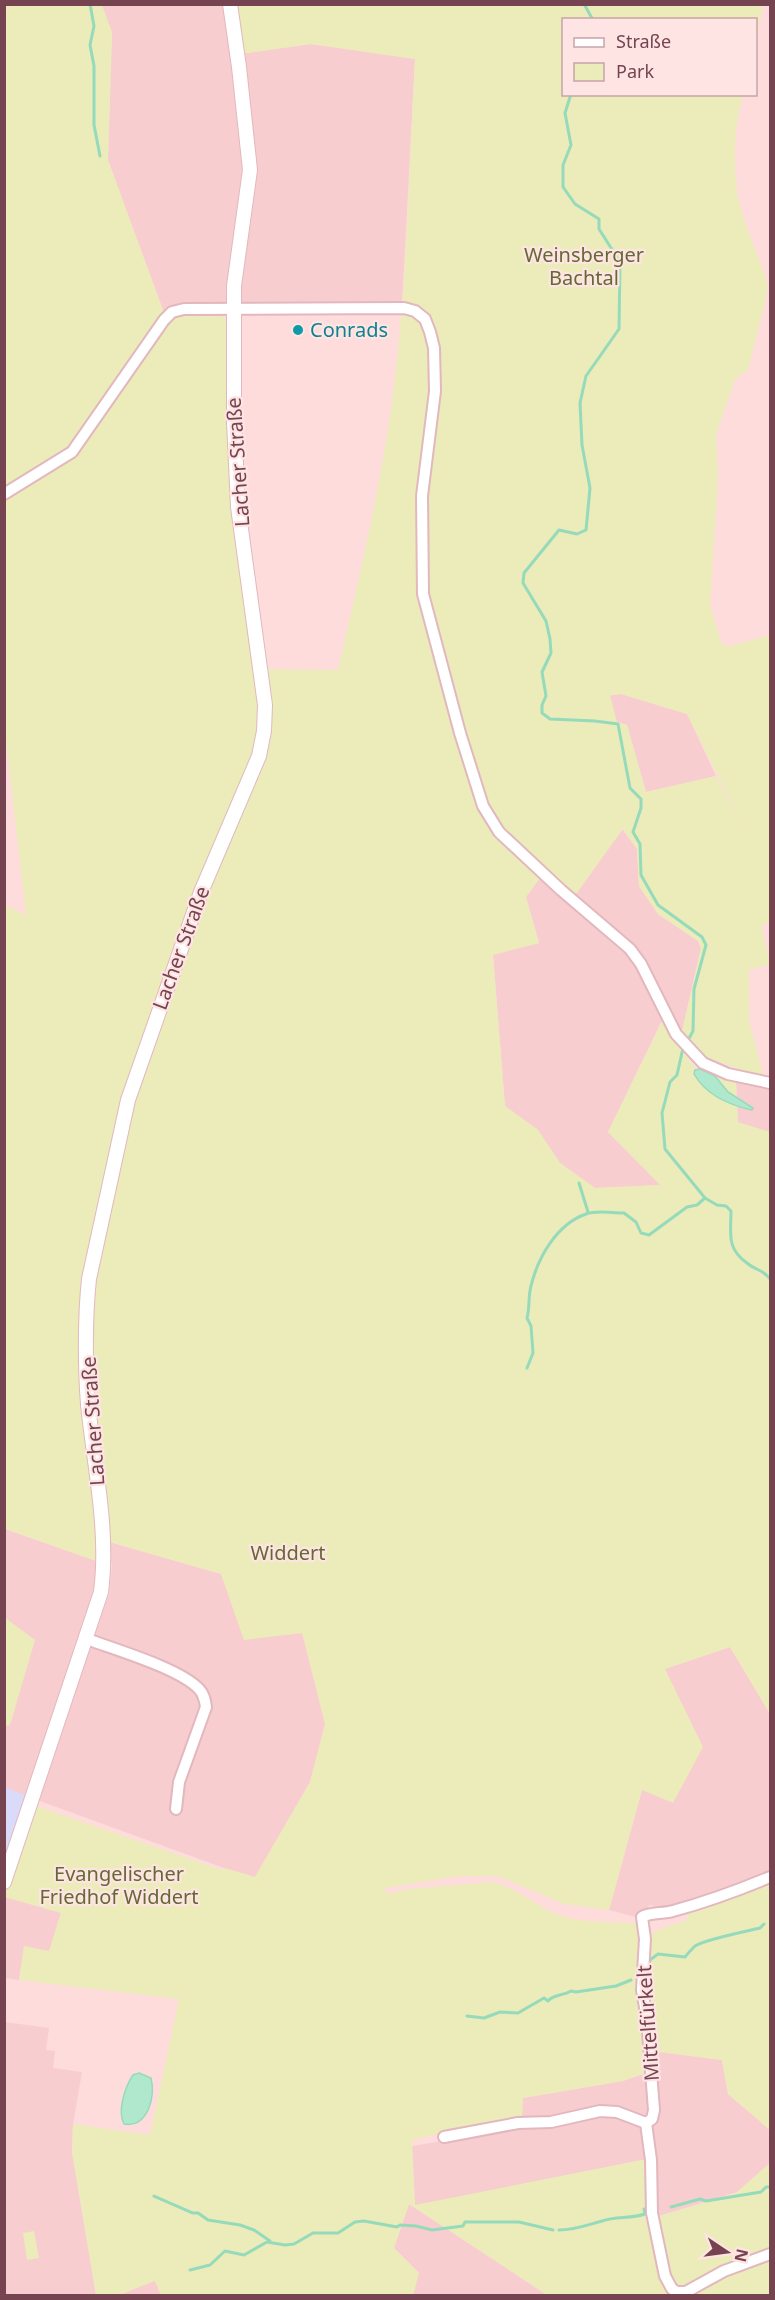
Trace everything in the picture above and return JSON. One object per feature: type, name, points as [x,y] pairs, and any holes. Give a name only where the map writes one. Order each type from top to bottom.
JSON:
[{"type":"street","name":"Lacher Straße","points":[[4,1882],[9,1850],[87,1639],[101,1593],[105,1566],[88,1402],[87,1298],[89,1279],[128,1100],[201,892],[259,756],[264,731],[266,705],[238,507],[234,421],[233,309],[236,264],[250,170],[230,4]]},
{"type":"street","points":[[4,494],[72,452],[164,320],[172,312],[184,309],[404,308],[415,310],[427,323],[434,348],[435,401],[422,496],[423,588],[454,714],[480,798],[500,832],[561,890],[630,949],[641,964],[671,1027],[681,1041],[703,1063],[712,1068],[771,1083]]},
{"type":"street","points":[[87,1639],[175,1673],[196,1686],[202,1693],[206,1707],[179,1782],[176,1809]]},
{"type":"street","name":"Mittelfürkelt","points":[[771,1877],[736,1892],[677,1910],[644,1916],[641,1920],[645,1940],[642,1990],[648,2027],[654,2110],[652,2119],[646,2123],[651,2160],[652,2213],[665,2276],[672,2289],[682,2293],[724,2271],[771,2254]]},
{"type":"street","points":[[444,2137],[518,2123],[551,2122],[600,2111],[617,2112],[646,2123]]},
{"type":"shaded area","points":[[101,5],[226,5],[240,54],[311,44],[415,59],[402,305],[242,303],[174,305],[164,313],[108,160],[112,34]]},
{"type":"shaded area","points":[[621,694],[687,714],[716,776],[646,792],[627,725],[614,721],[607,696]]},
{"type":"shaded area","points":[[622,829],[637,849],[639,886],[658,914],[698,941],[701,948],[681,1036],[667,1010],[608,1132],[661,1185],[595,1188],[560,1163],[538,1130],[505,1106],[493,954],[539,943],[526,897],[541,876],[571,901]]},
{"type":"shaded area","points":[[700,1069],[715,1076],[728,1092],[753,1108],[752,1110],[727,1102],[705,1088],[694,1074],[695,1070]]},
{"type":"shaded area","points":[[736,1082],[770,1087],[770,1132],[738,1123]]},
{"type":"shaded area","points":[[5,1529],[99,1562],[95,1602],[69,1675],[5,1890]]},
{"type":"shaded area","points":[[106,1541],[221,1574],[244,1639],[303,1633],[325,1724],[310,1782],[255,1877],[224,1868],[37,1800],[109,1594],[112,1565]]},
{"type":"shaded area","points":[[730,1647],[770,1714],[770,1873],[742,1885],[665,1909],[650,1905],[636,1917],[609,1910],[642,1790],[665,1669]]},
{"type":"shaded area","points":[[4,1787],[25,1795],[7,1849],[4,1848]]},
{"type":"shaded area","points":[[5,1897],[61,1913],[49,1952],[24,1946],[19,1980],[5,1978]]},
{"type":"shaded area","points":[[5,2022],[49,2028],[46,2050],[55,2051],[53,2068],[82,2072],[73,2124],[72,2152],[96,2295],[5,2296]]},
{"type":"shaded area","points":[[652,2051],[722,2060],[728,2094],[770,2130],[770,2163],[737,2192],[656,2217],[647,2159],[415,2206],[412,2146],[461,2138],[523,2098],[623,2081],[652,2071]]},
{"type":"shaded area","points":[[139,2073],[151,2078],[151,2102],[139,2121],[124,2124],[121,2113],[125,2092],[133,2075]]},
{"type":"shaded area","points":[[409,2204],[547,2295],[413,2295],[419,2273],[394,2248]]},
{"type":"shaded area","points":[[155,2280],[161,2295],[118,2296]]},
{"type":"green space","points":[[5,5],[102,5],[112,32],[108,160],[164,313],[66,452],[5,489]]},
{"type":"green space","points":[[233,5],[763,5],[757,35],[757,18],[562,18],[562,96],[743,96],[735,148],[735,176],[745,222],[767,282],[767,294],[748,370],[735,379],[716,435],[718,479],[710,605],[722,645],[730,646],[770,635],[770,922],[761,925],[770,964],[749,970],[749,1020],[764,1078],[708,1058],[681,1036],[701,948],[698,941],[658,914],[639,886],[637,849],[623,829],[576,894],[546,870],[526,897],[539,943],[493,955],[505,1106],[538,1130],[560,1163],[595,1188],[660,1185],[608,1132],[664,1017],[679,1046],[700,1074],[736,1082],[738,1122],[770,1132],[770,1714],[730,1647],[665,1669],[703,1747],[673,1803],[642,1790],[609,1910],[564,1904],[498,1876],[459,1876],[385,1888],[386,1894],[408,1889],[493,1882],[561,1916],[589,1921],[637,1923],[641,1937],[647,2039],[645,2073],[623,2081],[523,2098],[522,2120],[462,2129],[412,2140],[415,2205],[647,2159],[647,2217],[663,2284],[671,2295],[547,2295],[409,2204],[394,2248],[419,2273],[413,2295],[161,2295],[155,2281],[118,2295],[96,2295],[72,2152],[73,2124],[150,2135],[179,1999],[19,1980],[24,1946],[49,1951],[61,1913],[5,1897],[33,1805],[222,1870],[224,1868],[255,1877],[310,1782],[325,1724],[302,1633],[244,1640],[221,1574],[106,1541],[93,1395],[90,1298],[132,1102],[204,893],[266,750],[266,669],[338,670],[365,551],[388,430],[403,291],[415,59],[311,44],[240,54]],"holes":[[[621,694],[687,714],[746,832],[716,776],[646,792],[627,725],[617,722],[610,695]]]},
{"type":"green space","points":[[185,313],[221,315],[228,322],[261,700],[260,734],[253,762],[123,1099],[82,1297],[99,1562],[5,1529],[5,905],[26,915],[4,723],[4,499],[65,463],[77,453],[162,329],[173,317]]},
{"type":"green space","points":[[4,1617],[35,1640],[10,1725],[5,1726]]},
{"type":"green space","points":[[770,1881],[770,2130],[728,2094],[722,2060],[652,2051],[644,1983],[646,1938],[662,1928],[688,1920],[684,1910]]},
{"type":"green space","points":[[770,2163],[770,2250],[682,2289],[671,2284],[656,2217],[736,2193]]},
{"type":"green space","points":[[34,2231],[39,2258],[27,2260],[23,2233]]},
{"type":"green space","points":[[770,2257],[770,2295],[688,2296],[725,2273]]},
{"type":"waterway","points":[[90,4],[94,26],[90,45],[94,66],[94,125],[100,156]]},
{"type":"waterway","points":[[584,4],[592,18]]},
{"type":"waterway","points":[[570,96],[565,113],[571,145],[563,165],[563,187],[575,204],[599,219],[599,229],[620,262],[619,329],[586,376],[580,403],[582,445],[590,488],[586,530],[577,534],[559,530],[524,573],[523,583],[546,621],[550,639],[551,653],[542,672],[546,696],[542,705],[542,713],[550,719],[618,724],[630,788],[641,799],[641,808],[633,832],[640,844],[641,875],[658,905],[702,937],[706,945],[694,989],[693,1031],[687,1042]]},
{"type":"waterway","points":[[683,1048],[677,1075],[670,1082],[662,1113],[665,1149],[705,1198],[717,1205],[726,1206],[731,1211],[731,1240],[736,1252],[770,1279]]},
{"type":"waterway","points":[[579,1183],[588,1212]]},
{"type":"waterway","points":[[527,1368],[533,1353],[531,1326],[527,1318],[531,1286],[544,1253],[566,1225],[590,1213],[624,1213],[636,1222],[641,1233],[649,1235],[687,1207],[697,1205],[705,1198]]},
{"type":"waterway","points":[[648,1967],[650,1960],[658,1954],[685,1957],[695,1946],[760,1928],[764,1924]]},
{"type":"waterway","points":[[467,2016],[484,2018],[500,2012],[518,2013],[544,1998],[548,2001],[571,1991],[616,1986],[631,1980]]},
{"type":"waterway","points":[[671,2207],[700,2199],[706,2201],[761,2192],[766,2187],[770,2187]]},
{"type":"waterway","points":[[154,2196],[193,2213],[198,2213],[208,2220],[240,2225],[254,2230],[270,2241]]},
{"type":"waterway","points":[[559,2230],[613,2218],[640,2216],[645,2214],[644,2209]]},
{"type":"waterway","points":[[190,2270],[210,2265],[225,2251],[244,2255],[267,2242],[294,2244],[313,2233],[338,2233],[355,2222],[364,2221],[397,2227],[400,2225],[416,2226],[432,2230],[463,2226],[465,2222],[519,2222],[553,2230]]},
{"type":"place","name":"Conrads","points":[[298,330]]},
{"type":"park label","name":"Weinsberger Bachtal","points":[[584,266]]},
{"type":"park label","name":"Widdert","points":[[288,1553]]},
{"type":"park label","name":"Evangelischer Friedhof Widdert","points":[[119,1886]]}]
